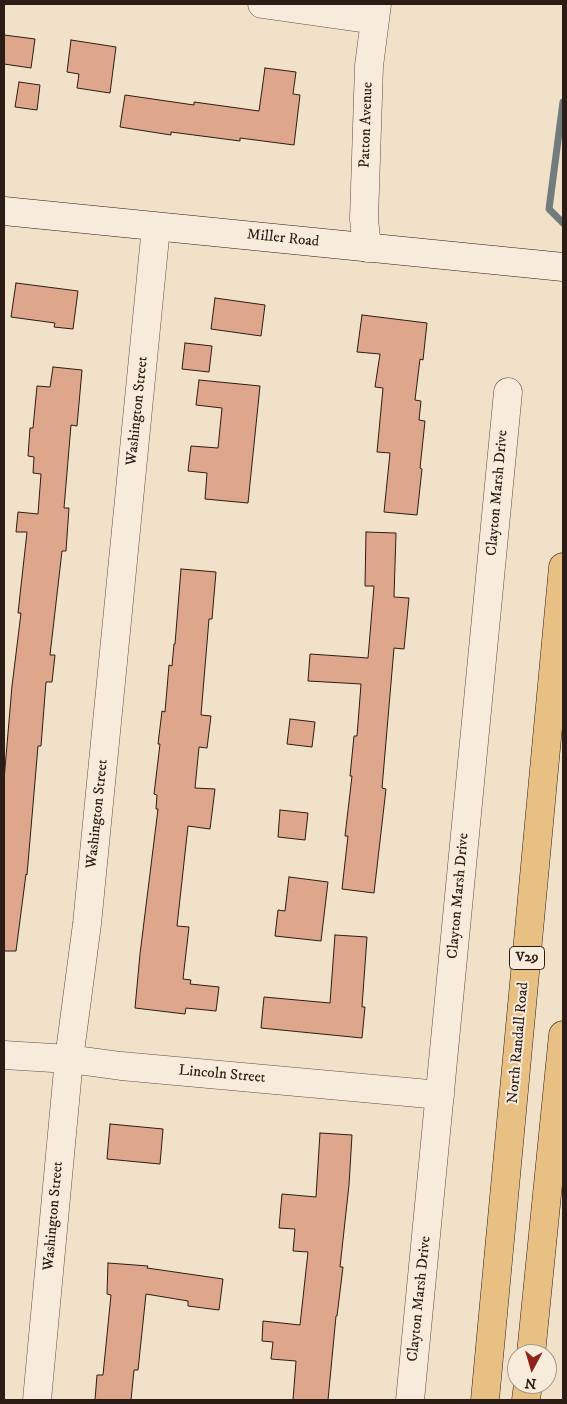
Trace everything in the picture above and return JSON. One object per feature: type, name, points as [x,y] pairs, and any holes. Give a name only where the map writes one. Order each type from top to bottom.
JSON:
[{"type":"main road","name":"North Randall Road","points":[[485,1400],[563,567]]},
{"type":"main road","points":[[532,1344],[563,1035]]},
{"type":"street","points":[[262,4],[376,12]]},
{"type":"street","name":"Patton Avenue","points":[[366,248],[364,219],[368,86],[376,12]]},
{"type":"street","name":"Miller Road","points":[[4,211],[563,267]]},
{"type":"street","name":"Washington Street","points":[[37,1400],[69,1059],[87,924],[156,227]]},
{"type":"street","name":"Clayton Marsh Drive","points":[[410,1400],[508,392]]},
{"type":"street","name":"Lincoln Street","points":[[4,1055],[69,1059],[121,1066],[440,1095]]},
{"type":"building","points":[[4,35],[35,39],[31,68],[4,64]]},
{"type":"building","points":[[71,40],[116,47],[110,93],[77,88],[79,74],[67,72]]},
{"type":"building","points":[[265,68],[296,72],[293,94],[300,95],[294,145],[240,138],[240,141],[171,132],[171,135],[120,127],[125,95],[194,105],[194,102],[259,111]]},
{"type":"building","points":[[19,82],[40,85],[37,110],[15,107]]},
{"type":"building","points":[[16,283],[78,291],[73,329],[54,327],[55,323],[11,317]]},
{"type":"building","points":[[215,298],[265,305],[261,336],[211,329]]},
{"type":"building","points":[[362,315],[427,323],[423,360],[420,359],[415,400],[421,401],[419,420],[425,421],[417,515],[384,512],[390,453],[377,452],[383,388],[375,387],[380,354],[357,352]]},
{"type":"building","points":[[185,343],[212,346],[209,372],[182,369]]},
{"type":"building","points":[[53,367],[82,370],[77,426],[71,425],[64,508],[69,508],[66,551],[62,551],[50,655],[55,655],[52,682],[46,682],[41,746],[38,746],[27,875],[16,951],[4,951],[4,780],[12,686],[21,613],[18,613],[27,532],[16,532],[18,512],[38,514],[41,474],[33,473],[34,457],[28,456],[30,428],[33,428],[37,386],[50,387]]},
{"type":"building","points":[[199,380],[260,386],[248,503],[205,499],[207,473],[188,471],[191,446],[218,448],[222,408],[196,405]]},
{"type":"building","points":[[366,532],[396,533],[394,597],[409,598],[404,649],[394,648],[382,788],[386,789],[374,893],[342,889],[348,836],[345,836],[352,776],[350,776],[354,736],[357,736],[361,684],[308,681],[310,654],[368,658],[374,586],[365,586]]},
{"type":"building","points":[[181,569],[216,572],[212,619],[209,619],[201,715],[211,716],[207,748],[199,747],[195,788],[215,789],[210,829],[188,826],[177,926],[189,927],[183,979],[191,980],[190,984],[219,987],[216,1011],[186,1008],[185,1014],[135,1008],[158,809],[156,809],[157,795],[154,794],[160,744],[158,744],[162,711],[165,712],[169,665],[172,666],[175,644]]},
{"type":"building","points":[[290,719],[315,722],[312,747],[287,744]]},
{"type":"building","points":[[280,810],[308,813],[305,840],[278,837]]},
{"type":"building","points":[[289,877],[328,882],[321,941],[275,936],[278,910],[285,911]]},
{"type":"building","points":[[335,935],[367,937],[362,1007],[365,1007],[362,1038],[261,1028],[264,997],[330,1003]]},
{"type":"building","points":[[110,1124],[163,1129],[160,1164],[107,1159]]},
{"type":"building","points":[[320,1133],[352,1135],[349,1185],[340,1267],[343,1267],[328,1400],[293,1400],[296,1361],[271,1359],[273,1342],[262,1341],[263,1321],[300,1325],[308,1252],[293,1251],[295,1229],[279,1228],[282,1194],[316,1197]]},
{"type":"building","points":[[108,1263],[148,1266],[147,1268],[223,1279],[219,1310],[188,1306],[188,1301],[146,1294],[138,1370],[134,1370],[131,1400],[95,1400],[97,1375],[103,1375],[111,1295],[107,1294]]},
{"type":"waterway","points":[[563,102],[549,209],[563,223]]}]
